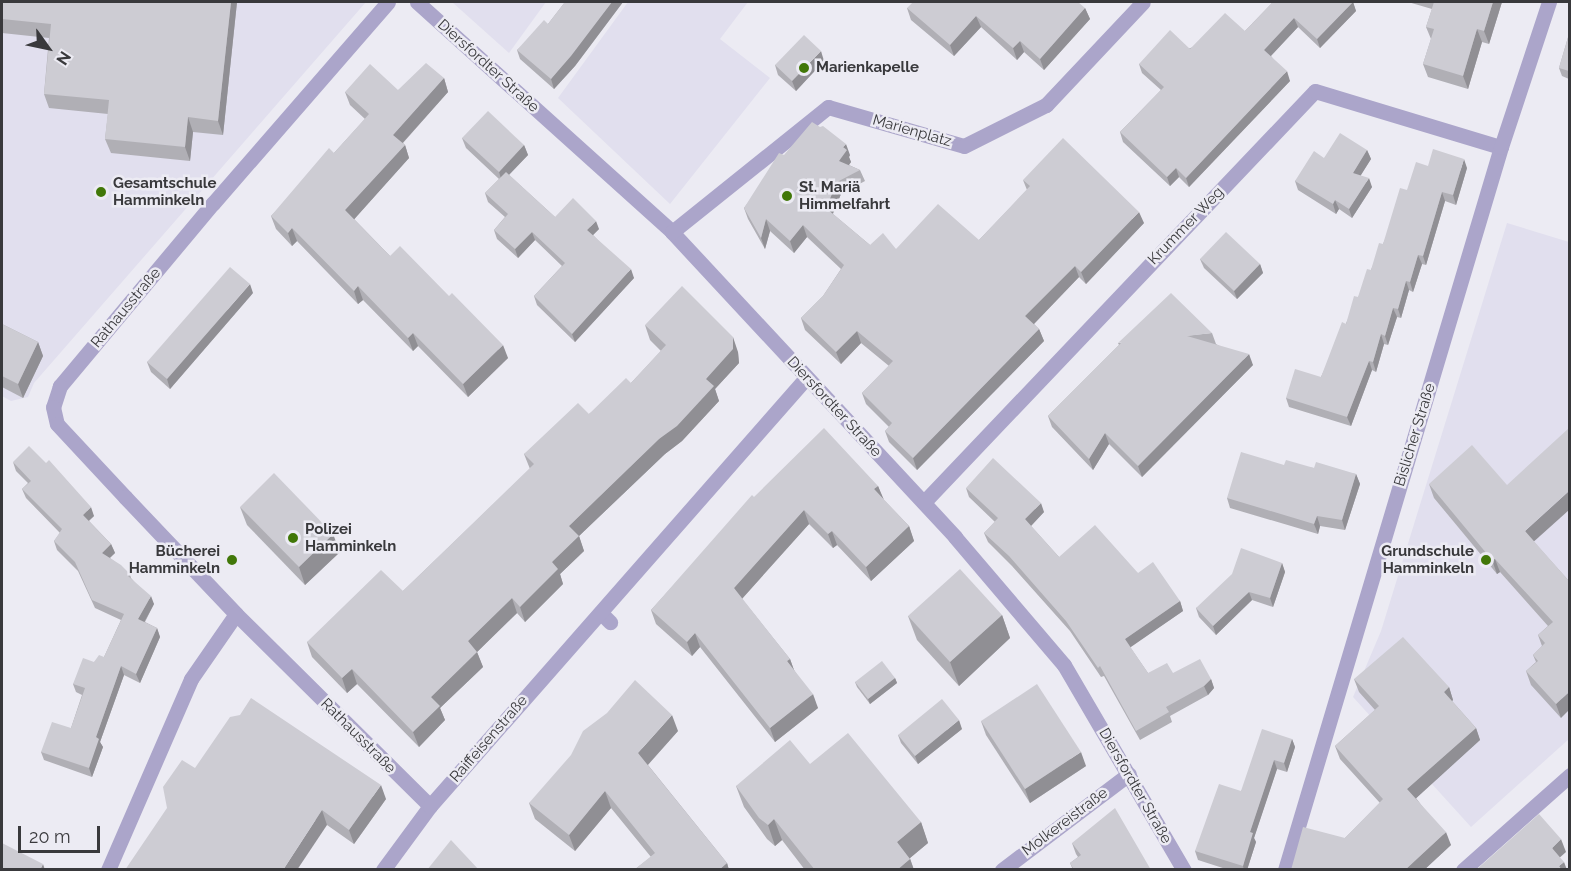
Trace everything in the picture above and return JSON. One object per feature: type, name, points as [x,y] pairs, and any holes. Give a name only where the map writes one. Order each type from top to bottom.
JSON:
[{"type":"street","name":"Rathausstraße","points":[[388,2],[213,203],[60,386],[53,407],[57,424],[236,614],[430,806]]},
{"type":"street","name":"Diersfordter Straße","points":[[417,2],[672,232],[924,502],[1064,665],[1184,870]]},
{"type":"street","name":"Marienplatz","points":[[672,232],[828,107],[964,146],[1046,105],[1143,2]]},
{"type":"street","name":"Bislicher Straße","points":[[1285,870],[1501,147],[1549,2]]},
{"type":"street","name":"Krummer Weg","points":[[924,502],[1315,91],[1501,147]]},
{"type":"street","name":"Raiffeisenstraße","points":[[382,870],[430,806],[606,618],[806,378]]},
{"type":"street","points":[[108,870],[191,679],[236,614]]},
{"type":"street","name":"Molkereistraße","points":[[1002,870],[1129,774]]},
{"type":"street","points":[[1463,870],[1569,775]]},
{"type":"shaded area","name":"Gesamtschule Hamminkeln","points":[[2,2],[366,2],[34,383],[28,397],[11,401],[2,396]]},
{"type":"shaded area","points":[[452,2],[546,2],[509,53]]},
{"type":"shaded area","points":[[628,2],[748,2],[720,39],[770,78],[670,204],[558,98]]},
{"type":"shaded area","name":"Grundschule Hamminkeln","points":[[1507,223],[1569,242],[1569,739],[1471,827],[1353,697],[1381,631]]},
{"type":"building","points":[[2,2],[231,2],[218,121],[188,117],[185,147],[105,139],[109,100],[44,94],[51,24],[2,19]]},
{"type":"building","points":[[565,2],[612,2],[551,79],[517,50],[544,20],[548,24]]},
{"type":"building","points":[[913,2],[1078,2],[1085,8],[1040,59],[1020,41],[1013,48],[976,16],[950,45],[907,8]]},
{"type":"building","points":[[1273,2],[1353,2],[1317,39],[1294,18],[1264,50],[1287,71],[1186,178],[1176,168],[1167,177],[1120,132],[1164,87],[1139,64],[1170,30],[1190,49],[1225,13],[1245,31]]},
{"type":"building","points":[[1434,2],[1493,2],[1484,31],[1477,29],[1463,76],[1423,64],[1434,29],[1426,27]]},
{"type":"building","points":[[1569,34],[1569,71],[1559,68]]},
{"type":"building","points":[[804,35],[821,51],[792,81],[775,65]]},
{"type":"building","points":[[426,63],[444,78],[393,135],[405,145],[345,210],[390,256],[400,246],[449,296],[452,293],[503,345],[463,384],[413,333],[408,338],[358,286],[354,291],[292,228],[288,233],[271,216],[329,148],[334,153],[369,114],[345,92],[370,64],[398,90]]},
{"type":"building","points":[[488,111],[524,145],[499,172],[462,138]]},
{"type":"building","points":[[812,122],[820,127],[823,126],[846,144],[843,147],[847,150],[839,161],[860,170],[837,182],[826,208],[870,245],[883,233],[896,249],[938,204],[979,240],[1030,186],[1023,180],[1063,138],[1139,212],[1081,272],[1075,266],[1025,316],[1039,329],[913,458],[885,431],[892,423],[862,393],[893,361],[857,331],[836,352],[801,318],[823,296],[844,265],[803,225],[790,241],[766,219],[761,238],[744,208],[779,153],[784,155]]},
{"type":"building","points":[[1340,133],[1367,150],[1353,173],[1369,178],[1349,209],[1335,200],[1333,204],[1295,181],[1314,151],[1324,158]]},
{"type":"building","points":[[1433,149],[1464,159],[1453,195],[1442,192],[1423,256],[1418,255],[1410,282],[1406,281],[1398,309],[1393,308],[1385,336],[1381,334],[1373,362],[1369,361],[1347,417],[1286,398],[1295,369],[1321,377],[1342,322],[1346,324],[1354,296],[1358,297],[1367,269],[1371,270],[1379,243],[1383,244],[1400,188],[1407,190],[1416,162],[1428,166]]},
{"type":"building","points":[[506,172],[555,217],[573,198],[596,221],[587,230],[631,269],[572,334],[534,296],[565,263],[532,232],[515,249],[494,230],[508,214],[485,193]]},
{"type":"building","points":[[1226,232],[1260,264],[1234,291],[1200,259]]},
{"type":"building","points":[[230,267],[250,284],[167,379],[147,362]]},
{"type":"building","points":[[682,286],[733,337],[733,349],[706,379],[714,386],[677,426],[659,439],[569,526],[579,536],[552,562],[558,569],[520,607],[512,598],[468,641],[477,652],[431,697],[440,706],[413,732],[352,669],[342,678],[307,642],[381,570],[403,591],[534,464],[524,454],[578,403],[589,414],[626,378],[631,383],[666,345],[645,325]]},
{"type":"building","points":[[1171,293],[1212,333],[1187,336],[1249,354],[1138,466],[1105,433],[1089,459],[1048,416],[1122,342],[1118,343]]},
{"type":"building","points":[[2,324],[38,342],[18,384],[2,376]]},
{"type":"building","points":[[824,428],[878,486],[874,489],[909,526],[866,567],[832,531],[828,534],[804,510],[734,588],[790,659],[787,661],[813,694],[770,728],[695,633],[687,642],[651,610],[752,495],[754,497]]},
{"type":"building","points":[[1569,428],[1569,491],[1525,531],[1569,581],[1569,692],[1556,704],[1526,671],[1538,661],[1533,655],[1545,643],[1538,635],[1553,622],[1495,559],[1492,560],[1429,484],[1472,445],[1507,485]]},
{"type":"building","points":[[29,446],[46,463],[49,460],[91,507],[83,515],[111,544],[102,553],[121,565],[130,574],[128,576],[151,596],[138,619],[157,628],[136,674],[121,666],[96,737],[99,739],[89,768],[41,752],[52,722],[71,728],[85,688],[73,684],[83,658],[94,662],[99,655],[104,657],[124,614],[92,600],[75,562],[54,541],[62,529],[22,489],[31,481],[13,462]]},
{"type":"building","points":[[1241,452],[1284,465],[1286,460],[1314,468],[1316,462],[1356,474],[1342,520],[1317,516],[1314,524],[1227,498]]},
{"type":"building","points":[[993,458],[1041,503],[1025,519],[1059,557],[1095,525],[1138,573],[1153,562],[1180,601],[1125,639],[1148,673],[1167,663],[1173,673],[1200,659],[1211,679],[1204,686],[1166,707],[1169,712],[1136,731],[1100,666],[1098,668],[1066,621],[1009,556],[984,533],[998,518],[966,488]]},
{"type":"building","name":"Polizei Hamminkeln","points":[[274,473],[333,534],[299,567],[240,507]]},
{"type":"building","points":[[1241,548],[1282,563],[1270,598],[1249,592],[1213,626],[1196,608],[1232,574]]},
{"type":"building","points":[[960,569],[1002,615],[950,662],[908,616]]},
{"type":"building","points":[[1403,637],[1449,687],[1444,692],[1476,728],[1407,789],[1446,832],[1405,870],[1291,870],[1303,827],[1345,838],[1383,799],[1335,746],[1379,706],[1354,679]]},
{"type":"building","points":[[882,661],[895,678],[868,699],[855,682]]},
{"type":"building","points":[[635,680],[672,715],[638,753],[727,863],[719,870],[634,870],[655,853],[605,791],[569,835],[529,803],[571,755],[583,731],[607,713]]},
{"type":"building","points":[[1037,684],[1081,752],[1025,789],[981,721]]},
{"type":"building","points":[[251,698],[381,785],[349,830],[322,810],[283,870],[125,870],[167,808],[163,787],[182,760],[195,768],[230,717],[240,715]]},
{"type":"building","points":[[942,699],[959,720],[915,756],[898,735]]},
{"type":"building","points":[[1262,729],[1292,739],[1284,763],[1274,760],[1250,832],[1253,833],[1243,866],[1195,851],[1219,784],[1241,791]]},
{"type":"building","points":[[848,733],[921,822],[897,842],[910,859],[897,870],[815,870],[774,819],[768,825],[759,818],[736,786],[790,740],[810,764]]},
{"type":"building","points":[[1115,808],[1151,870],[1074,870],[1070,863],[1081,855],[1072,843]]},
{"type":"building","points":[[1539,814],[1561,839],[1552,848],[1564,862],[1559,866],[1562,870],[1476,870]]},
{"type":"building","points":[[451,840],[479,870],[427,870]]},
{"type":"building","points":[[2,843],[43,864],[40,870],[2,870]]},
{"type":"place","name":"Marienkapelle","points":[[804,68]]},
{"type":"place","name":"Gesamtschule Hamminkeln","points":[[101,192]]},
{"type":"place","name":"St. Mariä Himmelfahrt","points":[[787,196]]},
{"type":"place","name":"Polizei Hamminkeln","points":[[293,538]]},
{"type":"place","name":"Bücherei Hamminkeln","points":[[232,560]]},
{"type":"place","name":"Grundschule Hamminkeln","points":[[1486,560]]}]
